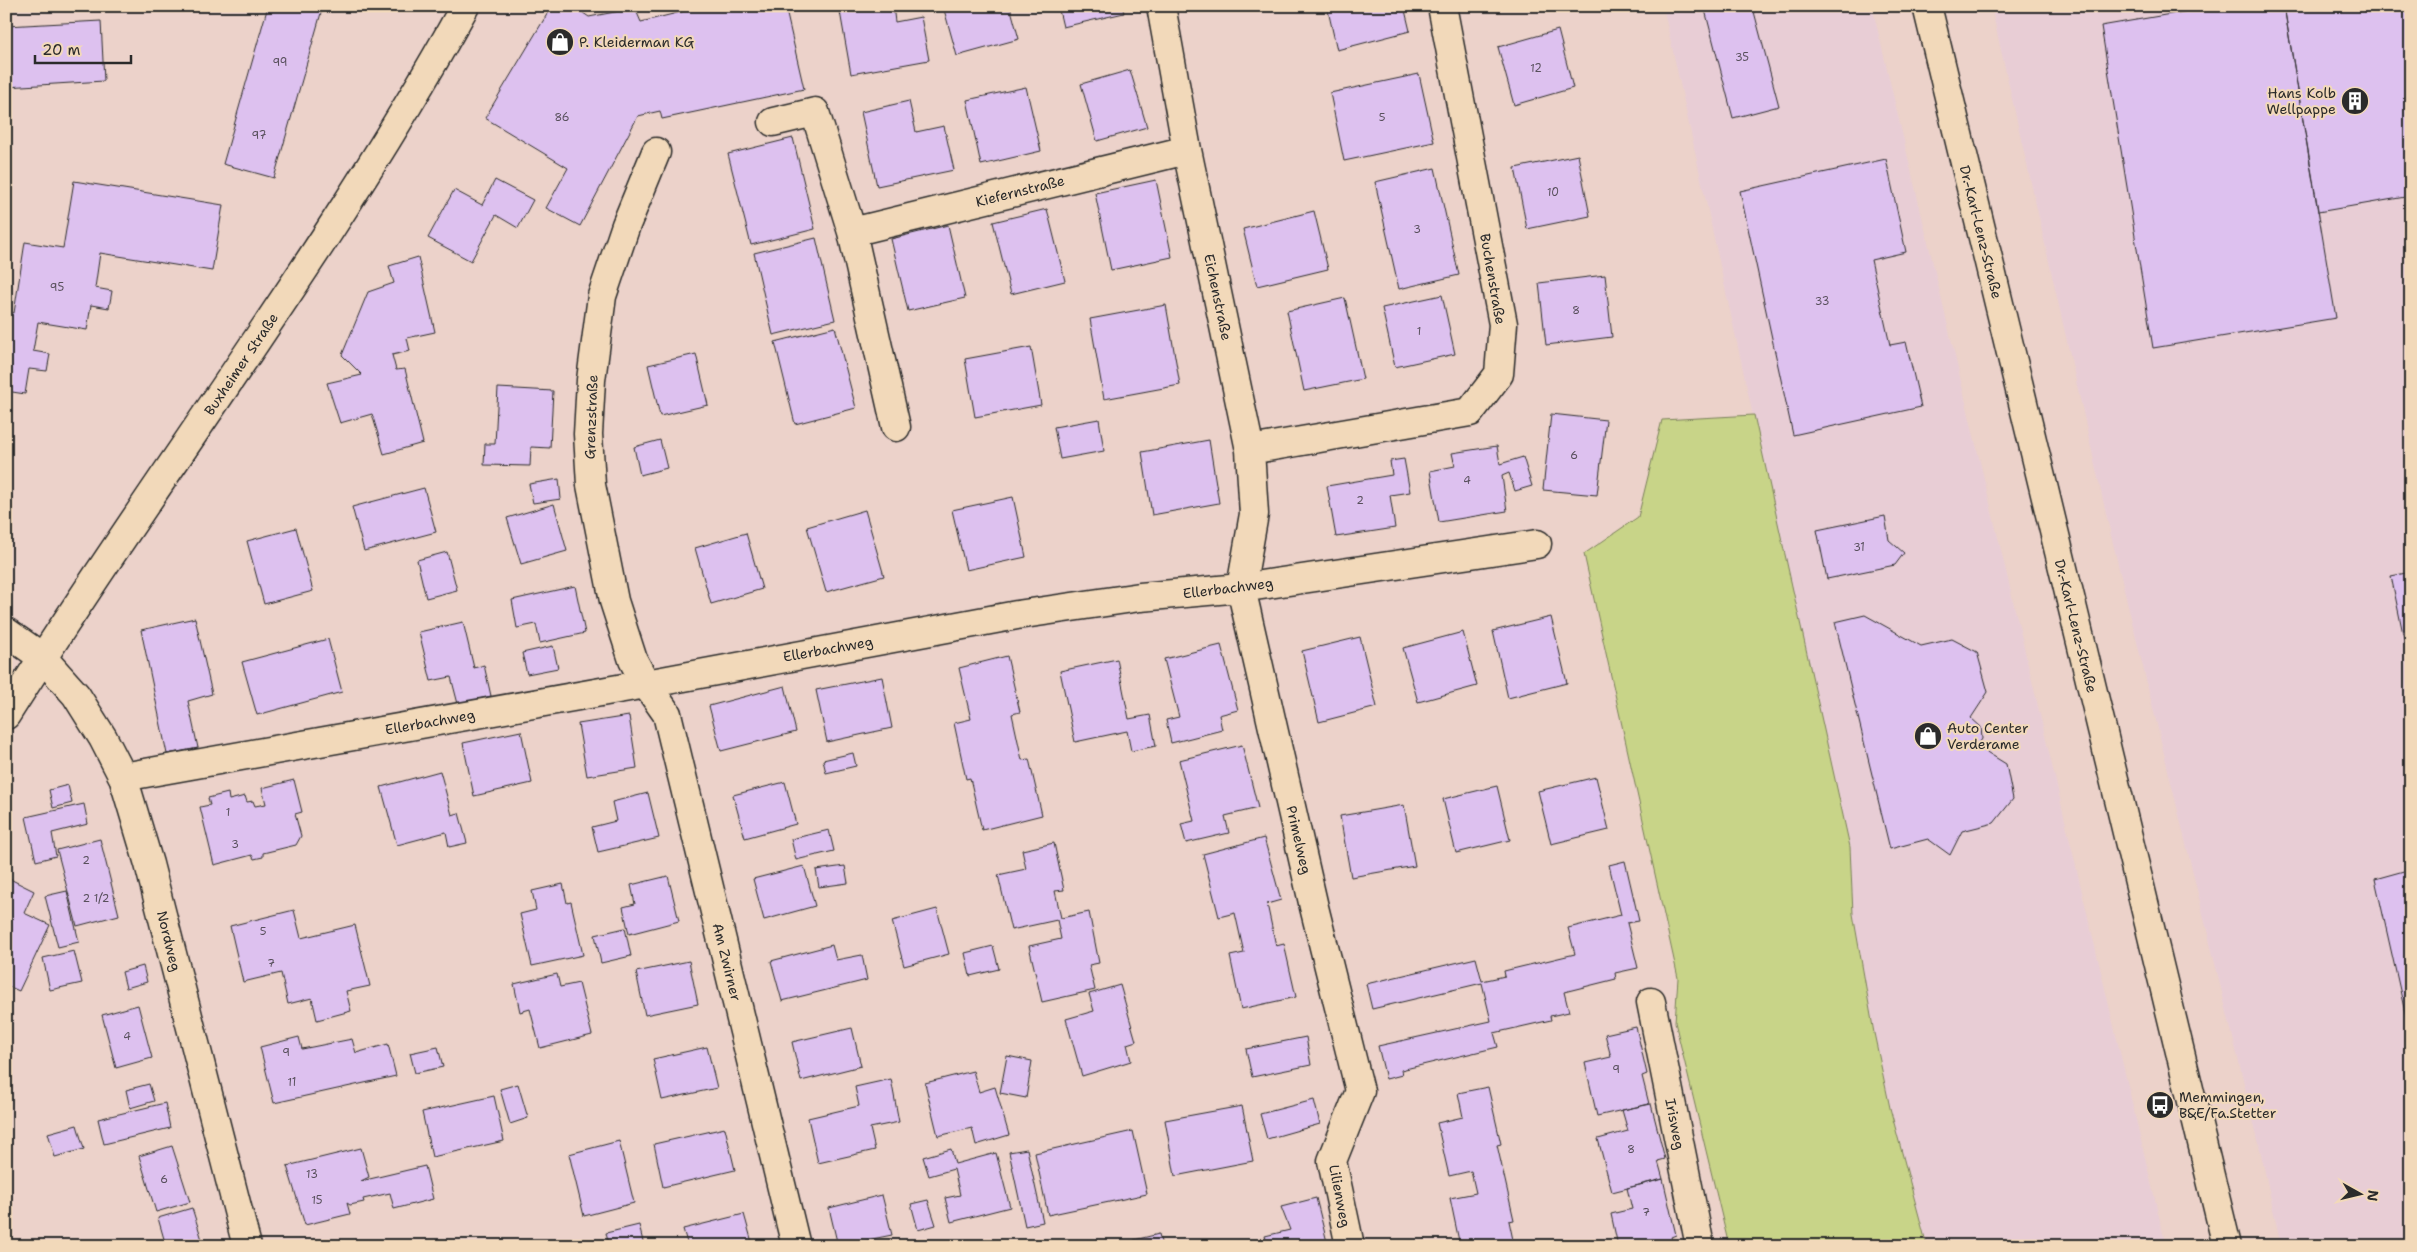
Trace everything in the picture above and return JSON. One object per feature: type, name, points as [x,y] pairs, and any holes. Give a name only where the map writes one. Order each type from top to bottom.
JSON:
[{"type":"street","name":"Buxheimer Straße","points":[[6,715],[42,657],[255,345],[426,76],[464,6]]},
{"type":"street","name":"Eichenstraße","points":[[1161,6],[1187,150],[1250,450],[1254,514],[1241,588]]},
{"type":"street","name":"Buchenstraße","points":[[1250,450],[1470,412],[1499,374],[1503,324],[1442,6]]},
{"type":"street","name":"Dr.-Karl-Lenz-Straße","points":[[1927,6],[2227,1246]]},
{"type":"street","points":[[773,122],[815,112],[852,232],[896,427]]},
{"type":"street","name":"Kiefernstraße","points":[[852,232],[1187,150]]},
{"type":"street","name":"Grenzstraße","points":[[646,684],[633,660],[614,601],[591,484],[588,434],[591,380],[602,296],[626,225],[656,152]]},
{"type":"street","name":"Ellerbachweg","points":[[123,777],[646,684],[1017,615],[1140,597],[1241,588],[1537,544]]},
{"type":"street","name":"Primelweg","points":[[1241,588],[1314,906],[1360,1091]]},
{"type":"street","name":"Nordweg","points":[[6,632],[42,657],[76,695],[103,738],[123,777],[151,873],[247,1246]]},
{"type":"street","name":"Am Zwirner","points":[[646,684],[668,714],[796,1246]]},
{"type":"street","name":"Irisweg","points":[[1651,1002],[1700,1246]]},
{"type":"street","name":"Lilienweg","points":[[1350,1246],[1332,1162],[1360,1091]]},
{"type":"shaded area","points":[[1663,6],[1872,6],[2166,1246],[1927,1246],[1890,1108],[1874,1033],[1853,914],[1850,847],[1834,771],[1767,479]]},
{"type":"shaded area","points":[[1991,6],[2411,6],[2411,1246],[2281,1246],[2260,1149],[2110,531]]},
{"type":"green space","points":[[1754,415],[1850,847],[1853,914],[1874,1033],[1890,1108],[1927,1246],[1729,1246],[1675,1022],[1678,978],[1584,554],[1638,517],[1662,420]]},
{"type":"building","points":[[268,6],[323,6],[274,178],[223,164]]},
{"type":"building","points":[[552,6],[573,6],[589,17],[635,8],[641,22],[705,6],[785,6],[804,89],[662,119],[660,111],[638,116],[580,226],[546,208],[568,168],[485,118]]},
{"type":"building","points":[[839,6],[893,6],[895,22],[921,17],[929,60],[851,74]]},
{"type":"building","points":[[943,6],[1010,6],[1019,39],[957,56]]},
{"type":"building","points":[[1058,6],[1122,6],[1124,13],[1063,27]]},
{"type":"building","points":[[1327,6],[1404,6],[1410,31],[1337,50]]},
{"type":"building","points":[[1704,6],[1759,6],[1753,8],[1779,106],[1733,118]]},
{"type":"building","points":[[2218,6],[2284,6],[2336,318],[2153,348],[2101,26]]},
{"type":"building","name":"Hans Kolb Wellpappe","points":[[2284,6],[2411,6],[2411,196],[2318,212]]},
{"type":"building","points":[[101,21],[104,81],[6,87],[6,26]]},
{"type":"building","points":[[1558,30],[1573,88],[1514,105],[1498,47]]},
{"type":"building","points":[[1130,70],[1147,127],[1097,141],[1081,84]]},
{"type":"building","points":[[1419,74],[1434,142],[1344,161],[1330,93]]},
{"type":"building","points":[[1026,87],[1041,151],[981,165],[967,100]]},
{"type":"building","points":[[909,101],[916,132],[944,126],[954,170],[877,186],[861,112]]},
{"type":"building","points":[[793,138],[815,229],[751,245],[728,154]]},
{"type":"building","points":[[1578,155],[1590,216],[1527,229],[1515,168]]},
{"type":"building","points":[[1886,159],[1906,252],[1871,260],[1890,345],[1906,342],[1921,407],[1793,435],[1740,191]]},
{"type":"building","points":[[1435,168],[1459,275],[1399,289],[1375,182]]},
{"type":"building","points":[[495,180],[533,200],[518,228],[496,215],[471,261],[428,238],[454,190],[482,205]]},
{"type":"building","points":[[1156,180],[1172,257],[1111,270],[1095,193]]},
{"type":"building","points":[[74,181],[223,205],[212,271],[100,253],[95,288],[112,291],[109,308],[91,305],[87,330],[38,322],[33,351],[50,354],[47,371],[29,369],[25,394],[6,391],[6,311],[14,313],[25,242],[63,248]]},
{"type":"building","points":[[1047,209],[1065,281],[1011,294],[993,222]]},
{"type":"building","points":[[1314,211],[1328,269],[1257,286],[1243,229]]},
{"type":"building","points":[[948,225],[965,298],[908,311],[891,239]]},
{"type":"building","points":[[816,238],[835,320],[773,335],[754,253]]},
{"type":"building","points":[[418,257],[435,332],[407,338],[410,351],[392,355],[396,370],[405,369],[423,443],[384,454],[372,414],[340,423],[327,383],[362,375],[342,355],[368,292],[394,283],[389,266]]},
{"type":"building","points":[[1605,275],[1612,337],[1546,345],[1539,283]]},
{"type":"building","points":[[1442,295],[1455,354],[1395,367],[1382,308]]},
{"type":"building","points":[[1345,298],[1363,379],[1304,391],[1287,311]]},
{"type":"building","points":[[1166,305],[1180,385],[1104,399],[1090,319]]},
{"type":"building","points":[[835,327],[856,408],[795,424],[775,342]]},
{"type":"building","points":[[1031,347],[1041,405],[975,417],[965,359]]},
{"type":"building","points":[[696,354],[708,405],[660,416],[648,365]]},
{"type":"building","points":[[498,388],[553,391],[550,448],[531,447],[530,466],[484,465],[485,444],[495,444]]},
{"type":"building","points":[[1551,414],[1606,420],[1597,495],[1543,490]]},
{"type":"building","points":[[1099,419],[1104,451],[1060,459],[1054,427]]},
{"type":"building","points":[[660,440],[667,468],[640,475],[634,447]]},
{"type":"building","points":[[1209,440],[1219,503],[1152,515],[1142,452]]},
{"type":"building","points":[[1497,446],[1500,464],[1523,457],[1532,486],[1515,491],[1509,473],[1502,476],[1507,511],[1439,522],[1430,471],[1455,466],[1452,453]]},
{"type":"building","points":[[1404,459],[1410,492],[1390,495],[1395,528],[1336,537],[1327,486],[1392,475],[1390,461]]},
{"type":"building","points":[[559,479],[561,499],[533,503],[529,484]]},
{"type":"building","points":[[424,488],[436,532],[364,551],[352,507]]},
{"type":"building","points":[[1013,497],[1026,557],[966,570],[952,510]]},
{"type":"building","points":[[554,504],[567,551],[521,564],[507,518]]},
{"type":"building","points":[[865,510],[884,576],[826,592],[807,527]]},
{"type":"building","points":[[1885,516],[1889,540],[1904,553],[1895,565],[1827,579],[1817,530]]},
{"type":"building","points":[[296,528],[313,591],[264,604],[247,541]]},
{"type":"building","points":[[746,533],[762,589],[711,604],[695,548]]},
{"type":"building","points":[[447,552],[457,590],[426,598],[417,560]]},
{"type":"building","points":[[2411,572],[2411,672],[2391,576]]},
{"type":"building","points":[[575,586],[585,633],[540,643],[536,624],[517,628],[512,600]]},
{"type":"building","points":[[1865,615],[1921,646],[1952,639],[1977,652],[1988,692],[1971,718],[1981,727],[1982,739],[1977,746],[2006,764],[2013,799],[1994,823],[1962,831],[1950,855],[1928,839],[1890,849],[1835,622]]},
{"type":"building","points":[[1551,617],[1567,683],[1508,698],[1493,631]]},
{"type":"building","points":[[195,618],[212,694],[188,701],[198,748],[167,754],[141,630]]},
{"type":"building","points":[[463,622],[474,668],[484,665],[491,696],[458,704],[451,677],[431,681],[419,632]]},
{"type":"building","points":[[1463,632],[1477,686],[1418,702],[1403,648]]},
{"type":"building","points":[[1360,637],[1377,707],[1319,722],[1302,651]]},
{"type":"building","points":[[328,639],[342,692],[257,715],[242,662]]},
{"type":"building","points":[[1221,645],[1238,710],[1219,715],[1222,730],[1171,743],[1166,720],[1179,717],[1164,659]]},
{"type":"building","points":[[553,646],[558,668],[527,674],[522,653]]},
{"type":"building","points":[[1007,656],[1020,712],[1012,714],[1022,760],[1029,759],[1042,815],[982,830],[970,778],[966,779],[954,723],[971,719],[959,668]]},
{"type":"building","points":[[1117,659],[1129,719],[1150,715],[1156,746],[1131,751],[1127,731],[1075,742],[1060,671]]},
{"type":"building","points":[[882,677],[892,728],[827,742],[816,690]]},
{"type":"building","points":[[785,686],[796,732],[721,751],[709,706]]},
{"type":"building","points":[[629,716],[637,768],[587,776],[578,724]]},
{"type":"building","points":[[521,731],[532,783],[474,796],[463,743]]},
{"type":"building","points":[[1242,745],[1258,808],[1225,816],[1229,833],[1186,843],[1181,824],[1194,821],[1179,760]]},
{"type":"building","points":[[853,753],[856,766],[826,773],[823,760]]},
{"type":"building","points":[[440,771],[452,815],[459,813],[467,843],[449,847],[446,832],[397,845],[381,787]]},
{"type":"building","points":[[1596,777],[1609,830],[1551,844],[1538,791]]},
{"type":"building","points":[[294,780],[302,812],[295,814],[301,836],[296,845],[263,853],[263,857],[254,859],[252,855],[214,865],[200,807],[210,805],[208,798],[228,793],[229,800],[245,796],[247,802],[253,801],[255,806],[266,804],[262,788]]},
{"type":"building","points":[[785,782],[796,824],[745,838],[733,795]]},
{"type":"building","points":[[68,785],[72,803],[53,808],[49,790]]},
{"type":"building","points":[[1497,786],[1510,840],[1456,853],[1443,799]]},
{"type":"building","points":[[648,793],[659,838],[598,852],[592,827],[616,821],[612,802]]},
{"type":"building","points":[[84,804],[88,824],[52,833],[56,856],[36,861],[26,817]]},
{"type":"building","points":[[1404,805],[1415,866],[1351,877],[1340,816]]},
{"type":"building","points":[[829,830],[834,851],[796,860],[791,839]]},
{"type":"building","points":[[1264,838],[1281,900],[1267,904],[1276,946],[1284,944],[1296,997],[1241,1009],[1230,956],[1244,953],[1235,913],[1219,917],[1203,854]]},
{"type":"building","points":[[100,839],[119,915],[77,926],[57,850]]},
{"type":"building","points":[[1054,843],[1064,890],[1055,891],[1061,918],[1089,912],[1099,963],[1089,965],[1095,990],[1042,1002],[1029,946],[1061,939],[1057,920],[1011,930],[998,875],[1026,869],[1022,850]]},
{"type":"building","points":[[1625,861],[1639,921],[1627,923],[1638,968],[1615,973],[1616,979],[1564,992],[1569,1012],[1550,1016],[1551,1020],[1494,1033],[1498,1047],[1401,1070],[1402,1075],[1386,1079],[1378,1046],[1491,1021],[1482,983],[1372,1009],[1366,984],[1476,958],[1482,981],[1505,976],[1504,971],[1575,954],[1568,928],[1621,915],[1609,865]]},
{"type":"building","points":[[804,866],[815,906],[764,920],[753,879]]},
{"type":"building","points":[[845,866],[848,883],[819,887],[816,870]]},
{"type":"building","points":[[2411,869],[2411,1016],[2406,1017],[2375,879]]},
{"type":"building","points":[[668,876],[679,921],[629,934],[623,907],[635,904],[631,885]]},
{"type":"building","points":[[6,877],[34,891],[24,913],[50,925],[19,991],[6,985]]},
{"type":"building","points":[[563,884],[567,903],[571,902],[583,955],[532,966],[520,914],[536,910],[532,891]]},
{"type":"building","points":[[67,891],[79,942],[58,947],[45,896]]},
{"type":"building","points":[[937,909],[949,954],[904,966],[892,921]]},
{"type":"building","points":[[294,910],[301,938],[355,925],[370,986],[346,991],[351,1011],[317,1020],[312,998],[288,1004],[281,973],[243,982],[230,926]]},
{"type":"building","points":[[625,928],[631,956],[601,963],[595,935]]},
{"type":"building","points":[[832,945],[836,960],[862,955],[867,980],[782,1001],[771,961]]},
{"type":"building","points":[[993,946],[999,969],[970,976],[965,953]]},
{"type":"building","points":[[74,951],[82,983],[50,990],[43,958]]},
{"type":"building","points":[[689,961],[698,1004],[645,1015],[636,972]]},
{"type":"building","points":[[143,966],[147,982],[126,988],[122,972]]},
{"type":"building","points":[[557,974],[560,987],[579,983],[592,1035],[540,1048],[530,1009],[520,1012],[514,984]]},
{"type":"building","points":[[1120,985],[1136,1041],[1127,1044],[1131,1061],[1082,1076],[1066,1019],[1094,1011],[1089,994]]},
{"type":"building","points":[[138,1005],[152,1058],[116,1068],[102,1015]]},
{"type":"building","points":[[1636,1027],[1647,1074],[1642,1076],[1649,1104],[1597,1116],[1585,1063],[1611,1057],[1605,1034]]},
{"type":"building","points":[[852,1028],[861,1066],[801,1081],[792,1042]]},
{"type":"building","points":[[299,1037],[302,1049],[352,1039],[356,1053],[388,1044],[396,1076],[274,1103],[260,1047]]},
{"type":"building","points":[[1306,1037],[1311,1065],[1252,1077],[1246,1049]]},
{"type":"building","points":[[438,1047],[443,1067],[415,1073],[410,1053]]},
{"type":"building","points":[[707,1047],[717,1088],[662,1100],[653,1059]]},
{"type":"building","points":[[1007,1056],[1032,1061],[1026,1098],[1000,1093]]},
{"type":"building","points":[[973,1071],[979,1092],[995,1087],[1009,1135],[976,1145],[972,1128],[938,1136],[925,1083]]},
{"type":"building","points":[[891,1079],[899,1122],[870,1128],[875,1150],[818,1163],[808,1118],[859,1106],[855,1087]]},
{"type":"building","points":[[149,1084],[154,1101],[130,1108],[126,1090]]},
{"type":"building","points":[[518,1084],[528,1118],[510,1124],[500,1089]]},
{"type":"building","points":[[1488,1087],[1501,1144],[1497,1145],[1514,1220],[1509,1221],[1513,1240],[1505,1242],[1506,1246],[1460,1246],[1450,1198],[1476,1193],[1471,1171],[1449,1176],[1437,1123],[1463,1117],[1458,1093]]},
{"type":"building","points":[[494,1096],[504,1141],[432,1157],[422,1112]]},
{"type":"building","points":[[1314,1100],[1320,1124],[1267,1139],[1260,1114]]},
{"type":"building","points":[[165,1103],[170,1128],[104,1144],[98,1119]]},
{"type":"building","points":[[1651,1104],[1665,1159],[1658,1161],[1663,1179],[1612,1192],[1598,1139],[1628,1131],[1622,1110]]},
{"type":"building","points":[[1242,1106],[1253,1161],[1175,1176],[1165,1120]]},
{"type":"building","points":[[77,1125],[84,1149],[55,1157],[48,1133]]},
{"type":"building","points":[[725,1128],[735,1170],[663,1187],[654,1144]]},
{"type":"building","points":[[1133,1131],[1147,1194],[1048,1215],[1035,1153]]},
{"type":"building","points":[[619,1141],[634,1203],[584,1216],[569,1154]]},
{"type":"building","points":[[172,1146],[190,1202],[156,1212],[139,1156]]},
{"type":"building","points":[[361,1148],[369,1177],[361,1181],[425,1166],[433,1199],[394,1209],[390,1193],[363,1199],[364,1202],[350,1205],[347,1203],[350,1214],[305,1225],[287,1166]]},
{"type":"building","points":[[951,1149],[955,1164],[996,1153],[1010,1207],[951,1222],[945,1198],[960,1195],[954,1169],[929,1176],[923,1157]]},
{"type":"building","points":[[1027,1149],[1043,1222],[1025,1226],[1009,1152]]},
{"type":"building","points":[[1663,1179],[1676,1235],[1671,1237],[1674,1246],[1618,1246],[1611,1214],[1632,1209],[1627,1188]]},
{"type":"building","points":[[882,1195],[892,1235],[838,1246],[829,1208]]},
{"type":"building","points":[[1316,1198],[1328,1246],[1268,1246],[1265,1236],[1290,1230],[1281,1207]]},
{"type":"building","points":[[928,1200],[936,1225],[918,1230],[911,1204]]},
{"type":"building","points":[[192,1208],[204,1246],[166,1246],[158,1218]]},
{"type":"building","points":[[744,1214],[753,1246],[688,1246],[683,1229]]},
{"type":"building","points":[[639,1225],[644,1246],[609,1246],[606,1233]]},
{"type":"building","points":[[1159,1234],[1162,1246],[1135,1246],[1134,1240]]},
{"type":"place","name":"P. Kleiderman KG","points":[[560,42]]},
{"type":"place","name":"Hans Kolb Wellpappe","points":[[2355,101]]},
{"type":"place","name":"Auto Center Verderame","points":[[1928,736]]},
{"type":"place","name":"Memmingen, B&E/Fa.Stetter","points":[[2160,1105]]}]
